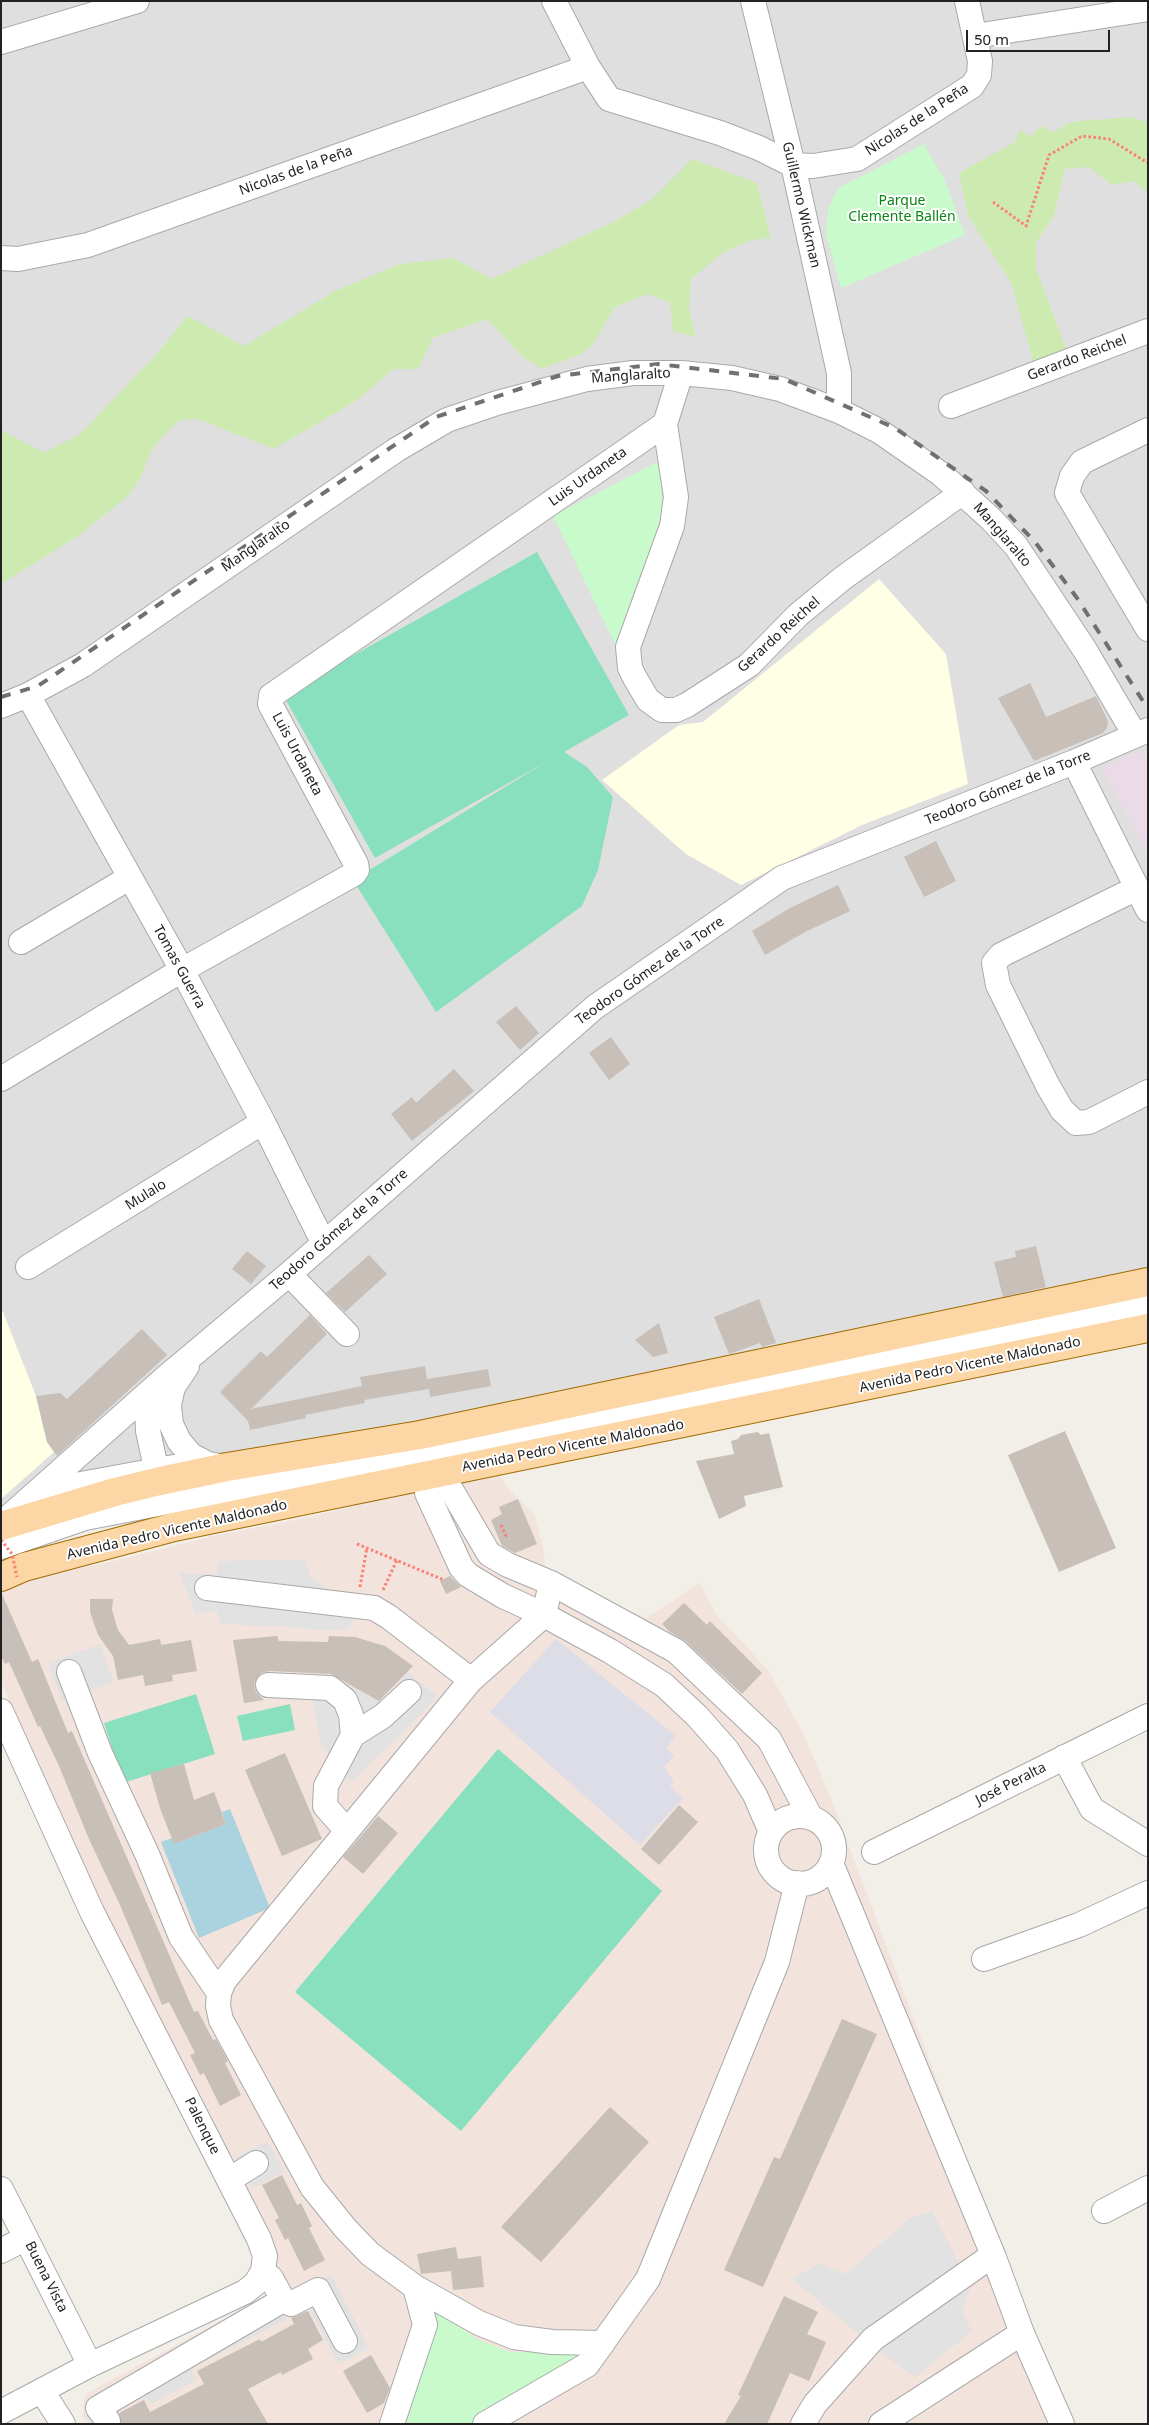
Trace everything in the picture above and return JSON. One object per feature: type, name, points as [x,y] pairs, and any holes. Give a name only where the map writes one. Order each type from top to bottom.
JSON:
[{"type":"main road","name":"Avenida Pedro Vicente Maldonado","points":[[6,1572],[425,1457],[1148,1282]]},
{"type":"main road","name":"Avenida Pedro Vicente Maldonado","points":[[1,1525],[217,1465],[425,1457],[1148,1328]]},
{"type":"street","points":[[1,42],[137,1]]},
{"type":"street","points":[[554,1],[588,67],[610,99],[720,133],[759,148],[793,165]]},
{"type":"street","name":"Guillermo Wickman","points":[[753,1],[793,165],[839,373],[839,411]]},
{"type":"street","points":[[967,1],[975,36],[1148,8]]},
{"type":"street","name":"Nicolas de la Peña","points":[[793,165],[814,166],[857,159],[972,86],[979,75],[980,60],[975,36]]},
{"type":"street","name":"Nicolas de la Peña","points":[[1,258],[18,259],[88,244],[588,67]]},
{"type":"street","name":"Gerardo Reichel","points":[[951,406],[1148,331]]},
{"type":"street","name":"Manglaralto","points":[[1,706],[28,695],[83,665],[396,450],[447,420],[498,403],[587,379],[633,373],[681,373],[732,378],[780,389],[839,411],[893,440],[963,492],[1000,529],[1026,560],[1141,732]]},
{"type":"street","name":"Gerardo Reichel","points":[[681,373],[665,424],[676,497],[672,526],[628,647],[630,668],[635,678],[648,700],[662,710],[676,710],[686,705],[748,665],[798,615],[843,578],[963,492]]},
{"type":"street","name":"Luis Urdaneta","points":[[3,1074],[182,970],[352,876],[357,870],[356,864],[270,704],[271,696],[665,424]]},
{"type":"street","points":[[1148,430],[1082,462],[1072,476],[1067,493],[1148,629]]},
{"type":"street","points":[[1,692],[14,690],[28,695]]},
{"type":"street","name":"Tomas Guerra","points":[[28,695],[182,970],[263,1122],[323,1242]]},
{"type":"street","name":"Teodoro Gómez de la Torre","points":[[1,1525],[165,1378],[289,1274],[323,1242],[594,1007],[782,878],[1074,762],[1141,732]]},
{"type":"street","points":[[1074,762],[1148,910]]},
{"type":"street","points":[[21,942],[129,878]]},
{"type":"street","points":[[1137,888],[1001,955],[994,963],[998,985],[1048,1086],[1062,1110],[1076,1123],[1089,1122],[1148,1092]]},
{"type":"street","name":"Mulalo","points":[[28,1268],[263,1122]]},
{"type":"street","points":[[289,1274],[347,1334]]},
{"type":"street","points":[[6,1572],[92,1532],[180,1507],[1148,1307]]},
{"type":"street","points":[[425,1457],[1148,1320]]},
{"type":"street","name":"Teodoro Gómez de la Torre","points":[[201,1348],[173,1387],[169,1405],[171,1424],[179,1441],[191,1455],[217,1465]]},
{"type":"street","points":[[156,1468],[148,1432],[147,1408],[165,1378]]},
{"type":"street","points":[[425,1457],[449,1486],[489,1554],[508,1565],[551,1583],[676,1651],[769,1739],[811,1818]]},
{"type":"street","points":[[425,1457],[427,1493],[461,1566],[468,1575],[503,1596],[544,1615],[610,1651],[664,1685],[697,1716],[727,1750],[755,1795],[771,1832]]},
{"type":"street","points":[[37,1492],[156,1468],[217,1465]]},
{"type":"street","points":[[1,1548],[85,1518],[180,1507]]},
{"type":"street","points":[[551,1583],[544,1615],[471,1680],[224,1981],[219,1993],[218,2006],[221,2020],[312,2187],[345,2228],[370,2254],[415,2287],[479,2323],[514,2336],[552,2342],[603,2343]]},
{"type":"street","points":[[207,1588],[365,1606],[389,1617],[471,1680]]},
{"type":"street","points":[[69,1672],[100,1753],[181,1937],[219,1993]]},
{"type":"street","points":[[268,1685],[330,1688],[345,1700],[351,1715],[353,1735]]},
{"type":"street","points":[[347,1831],[326,1806],[326,1786],[353,1735],[383,1716],[409,1692]]},
{"type":"street","name":"Palenque","points":[[1,1711],[92,1912],[259,2239],[265,2256],[263,2271]]},
{"type":"street","name":"José Peralta","points":[[874,1852],[1148,1716]]},
{"type":"street","points":[[1064,1758],[1092,1809],[1148,1844]]},
{"type":"street","points":[[800,1816],[811,1818],[821,1823],[830,1836],[834,1852],[831,1863],[818,1879],[808,1883],[786,1880],[776,1874],[766,1854],[767,1842],[771,1832],[779,1823],[789,1818],[800,1816]]},
{"type":"street","points":[[831,1863],[993,2255],[1022,2333],[1062,2424]]},
{"type":"street","points":[[485,2424],[587,2366],[648,2279],[776,1962],[797,1883]]},
{"type":"street","points":[[984,1959],[1080,1925],[1148,1893]]},
{"type":"street","points":[[229,2180],[256,2163]]},
{"type":"street","points":[[1104,2211],[1148,2188]]},
{"type":"street","name":"Buena Vista","points":[[1,2189],[90,2365]]},
{"type":"street","points":[[1,2251],[26,2238]]},
{"type":"street","points":[[803,2424],[815,2404],[873,2340],[993,2255]]},
{"type":"street","points":[[1,2412],[90,2365],[245,2292],[256,2283],[263,2271],[271,2278],[283,2300],[291,2304],[318,2290],[345,2341]]},
{"type":"street","points":[[392,2424],[426,2325],[415,2287]]},
{"type":"street","points":[[108,2421],[98,2408],[283,2300]]},
{"type":"street","points":[[881,2424],[1022,2333]]},
{"type":"street","points":[[42,2391],[63,2424]]},
{"type":"path","points":[[993,202],[1026,226],[1049,155],[1082,136],[1109,139],[1148,163]]},
{"type":"path","points":[[1,1540],[12,1554],[6,1572]]},
{"type":"path","points":[[365,1606],[367,1547]]},
{"type":"path","points":[[365,1606],[397,1560]]},
{"type":"shaded area","points":[[1,1],[1148,1],[1148,1301],[201,1464],[1,1567]]},
{"type":"shaded area","points":[[879,579],[946,654],[968,784],[862,825],[741,885],[686,854],[602,780],[679,725],[703,722]]},
{"type":"shaded area","points":[[1140,751],[1148,759],[1148,855],[1102,767]]},
{"type":"shaded area","points":[[3,1312],[36,1396],[47,1442],[54,1452],[1,1499],[1,1313]]},
{"type":"shaded area","points":[[496,1470],[506,1486],[535,1516],[544,1552],[546,1574],[646,1618],[700,1583],[716,1614],[768,1670],[802,1731],[832,1801],[1001,2250],[1070,2424],[87,2424],[82,2417],[85,2394],[287,2285],[98,1902],[1,1682],[1,1592],[35,1577],[110,1562],[209,1537],[310,1517]]},
{"type":"shaded area","points":[[305,1560],[310,1576],[329,1591],[365,1596],[349,1629],[318,1630],[221,1624],[217,1611],[196,1614],[179,1573],[217,1574],[219,1561]]},
{"type":"shaded area","points":[[556,1639],[676,1736],[666,1748],[674,1756],[664,1767],[674,1782],[670,1786],[683,1798],[640,1845],[490,1712]]},
{"type":"shaded area","points":[[100,1644],[114,1682],[62,1701],[48,1663]]},
{"type":"shaded area","points":[[408,1672],[438,1697],[351,1783],[321,1745],[311,1692],[333,1680],[348,1683],[383,1702]]},
{"type":"shaded area","points":[[267,2141],[284,2171],[253,2189],[235,2158]]},
{"type":"shaded area","points":[[932,2211],[971,2286],[962,2311],[972,2331],[915,2377],[884,2355],[792,2279],[820,2263],[846,2274],[910,2218]]},
{"type":"shaded area","points":[[331,2274],[369,2348],[338,2364],[300,2290]]},
{"type":"shaded area","points":[[275,2299],[286,2320],[191,2368],[196,2380],[151,2404],[146,2396],[112,2412],[117,2424],[92,2424],[87,2418],[89,2398]]},
{"type":"green space","points":[[1129,117],[1148,122],[1148,193],[1134,181],[1112,185],[1089,167],[1065,169],[1054,215],[1036,243],[1036,269],[1068,354],[1035,368],[1011,282],[968,216],[959,173],[1015,142],[1020,129],[1030,137],[1042,126],[1053,132],[1071,122]]},
{"type":"green space","name":"Parque Clemente Ballén","points":[[924,144],[945,181],[965,235],[841,288],[826,235],[828,209],[838,188]]},
{"type":"green space","points":[[692,159],[757,183],[771,238],[751,240],[724,252],[691,279],[689,309],[696,337],[673,331],[670,303],[648,294],[615,307],[594,343],[581,354],[542,369],[524,358],[487,319],[433,338],[418,369],[393,369],[359,399],[274,449],[198,419],[180,420],[151,451],[141,477],[128,496],[78,536],[1,584],[1,430],[44,453],[80,434],[153,358],[188,316],[244,346],[335,291],[400,264],[453,258],[492,279],[617,220],[651,200]]},
{"type":"green space","points":[[663,459],[662,530],[617,648],[553,516]]},
{"type":"green space","points":[[537,552],[629,715],[564,752],[587,767],[613,797],[598,870],[582,906],[436,1012],[353,880],[546,762],[375,858],[283,695]]},
{"type":"green space","points":[[196,1694],[215,1754],[123,1783],[104,1723]]},
{"type":"green space","points":[[290,1704],[295,1730],[243,1741],[237,1716]]},
{"type":"green space","points":[[498,1749],[662,1891],[461,2131],[295,1992]]},
{"type":"green space","points":[[433,2309],[477,2339],[510,2352],[587,2353],[471,2424],[403,2424]]},
{"type":"water","points":[[230,1809],[270,1908],[199,1938],[161,1842],[172,1838],[174,1844],[226,1824],[222,1812]]},
{"type":"building","points":[[1030,683],[1046,717],[1096,696],[1108,721],[1107,728],[1103,733],[1034,761],[998,698]]},
{"type":"building","points":[[936,841],[956,881],[924,897],[904,857]]},
{"type":"building","points":[[838,885],[850,911],[805,932],[765,955],[752,931],[790,908]]},
{"type":"building","points":[[516,1006],[539,1033],[520,1050],[496,1022]]},
{"type":"building","points":[[611,1037],[630,1064],[609,1080],[589,1053]]},
{"type":"building","points":[[454,1069],[474,1091],[412,1141],[391,1114],[412,1097],[416,1103]]},
{"type":"building","points":[[1036,1246],[1046,1287],[1003,1297],[994,1262],[1016,1257],[1015,1251]]},
{"type":"building","points":[[247,1251],[266,1266],[251,1284],[232,1269]]},
{"type":"building","points":[[369,1255],[387,1274],[345,1312],[326,1293]]},
{"type":"building","points":[[759,1299],[776,1343],[762,1347],[760,1343],[729,1354],[714,1317]]},
{"type":"building","points":[[310,1315],[327,1334],[251,1409],[362,1386],[360,1377],[425,1366],[427,1379],[488,1369],[491,1386],[430,1397],[429,1389],[364,1400],[365,1403],[305,1415],[306,1418],[250,1430],[248,1421],[220,1392],[261,1351],[267,1357]]},
{"type":"building","points":[[659,1323],[668,1353],[653,1357],[635,1340]]},
{"type":"building","points":[[142,1329],[167,1355],[57,1456],[47,1442],[36,1396],[60,1393],[67,1399]]},
{"type":"building","points":[[1065,1431],[1116,1548],[1059,1572],[1008,1455]]},
{"type":"building","points":[[758,1432],[761,1435],[769,1433],[783,1487],[744,1496],[746,1506],[719,1519],[696,1461],[734,1454],[731,1441],[738,1439],[741,1435]]},
{"type":"building","points":[[518,1499],[537,1544],[515,1553],[502,1546],[491,1520],[502,1514],[499,1507]]},
{"type":"building","points":[[450,1576],[461,1587],[446,1594],[440,1581]]},
{"type":"building","points":[[1,1592],[32,1662],[38,1659],[68,1733],[72,1731],[194,2012],[198,2011],[213,2040],[216,2039],[228,2061],[225,2063],[241,2095],[220,2106],[204,2073],[200,2075],[190,2055],[195,2053],[169,2002],[162,2005],[59,1766],[40,1726],[38,1727],[9,1662],[5,1664],[1,1656]]},
{"type":"building","points":[[90,1599],[113,1599],[112,1610],[118,1630],[129,1645],[160,1639],[161,1645],[191,1640],[197,1671],[172,1675],[173,1681],[145,1686],[143,1675],[118,1680],[113,1656],[98,1635],[90,1612]]},
{"type":"building","points":[[684,1603],[707,1625],[710,1621],[762,1673],[742,1694],[685,1641],[670,1632],[662,1624]]},
{"type":"building","points":[[277,1636],[279,1641],[328,1642],[329,1636],[355,1637],[385,1646],[413,1666],[379,1701],[331,1674],[269,1671],[261,1673],[254,1684],[256,1692],[264,1700],[244,1703],[233,1640]]},
{"type":"building","points":[[285,1753],[322,1839],[282,1856],[245,1770]]},
{"type":"building","points":[[184,1764],[194,1800],[214,1792],[226,1824],[174,1844],[160,1808],[150,1773]]},
{"type":"building","points":[[679,1805],[698,1822],[659,1865],[641,1849]]},
{"type":"building","points":[[378,1816],[398,1833],[363,1874],[343,1857]]},
{"type":"building","points":[[842,2019],[877,2034],[763,2287],[724,2270],[774,2157],[780,2159]]},
{"type":"building","points":[[610,2107],[649,2142],[541,2262],[501,2227]]},
{"type":"building","points":[[282,2175],[297,2205],[301,2203],[312,2226],[309,2228],[325,2260],[304,2271],[288,2238],[285,2240],[275,2220],[279,2218],[262,2185]]},
{"type":"building","points":[[456,2247],[458,2259],[481,2256],[484,2287],[453,2290],[451,2271],[421,2274],[417,2254]]},
{"type":"building","points":[[784,2296],[818,2312],[807,2334],[826,2342],[809,2381],[790,2373],[767,2424],[724,2424],[741,2396],[738,2395]]},
{"type":"building","points":[[308,2311],[323,2340],[308,2349],[313,2359],[282,2375],[281,2372],[248,2389],[268,2424],[121,2424],[119,2413],[144,2400],[150,2412],[204,2384],[197,2371],[260,2339],[261,2342],[294,2324],[291,2318]]},
{"type":"building","points":[[371,2355],[390,2388],[384,2403],[367,2413],[343,2371]]},
{"type":"railway","points":[[1,697],[38,686],[436,417],[558,376],[658,364],[784,379],[895,428],[986,491],[1035,542],[1077,598],[1148,709]]}]
